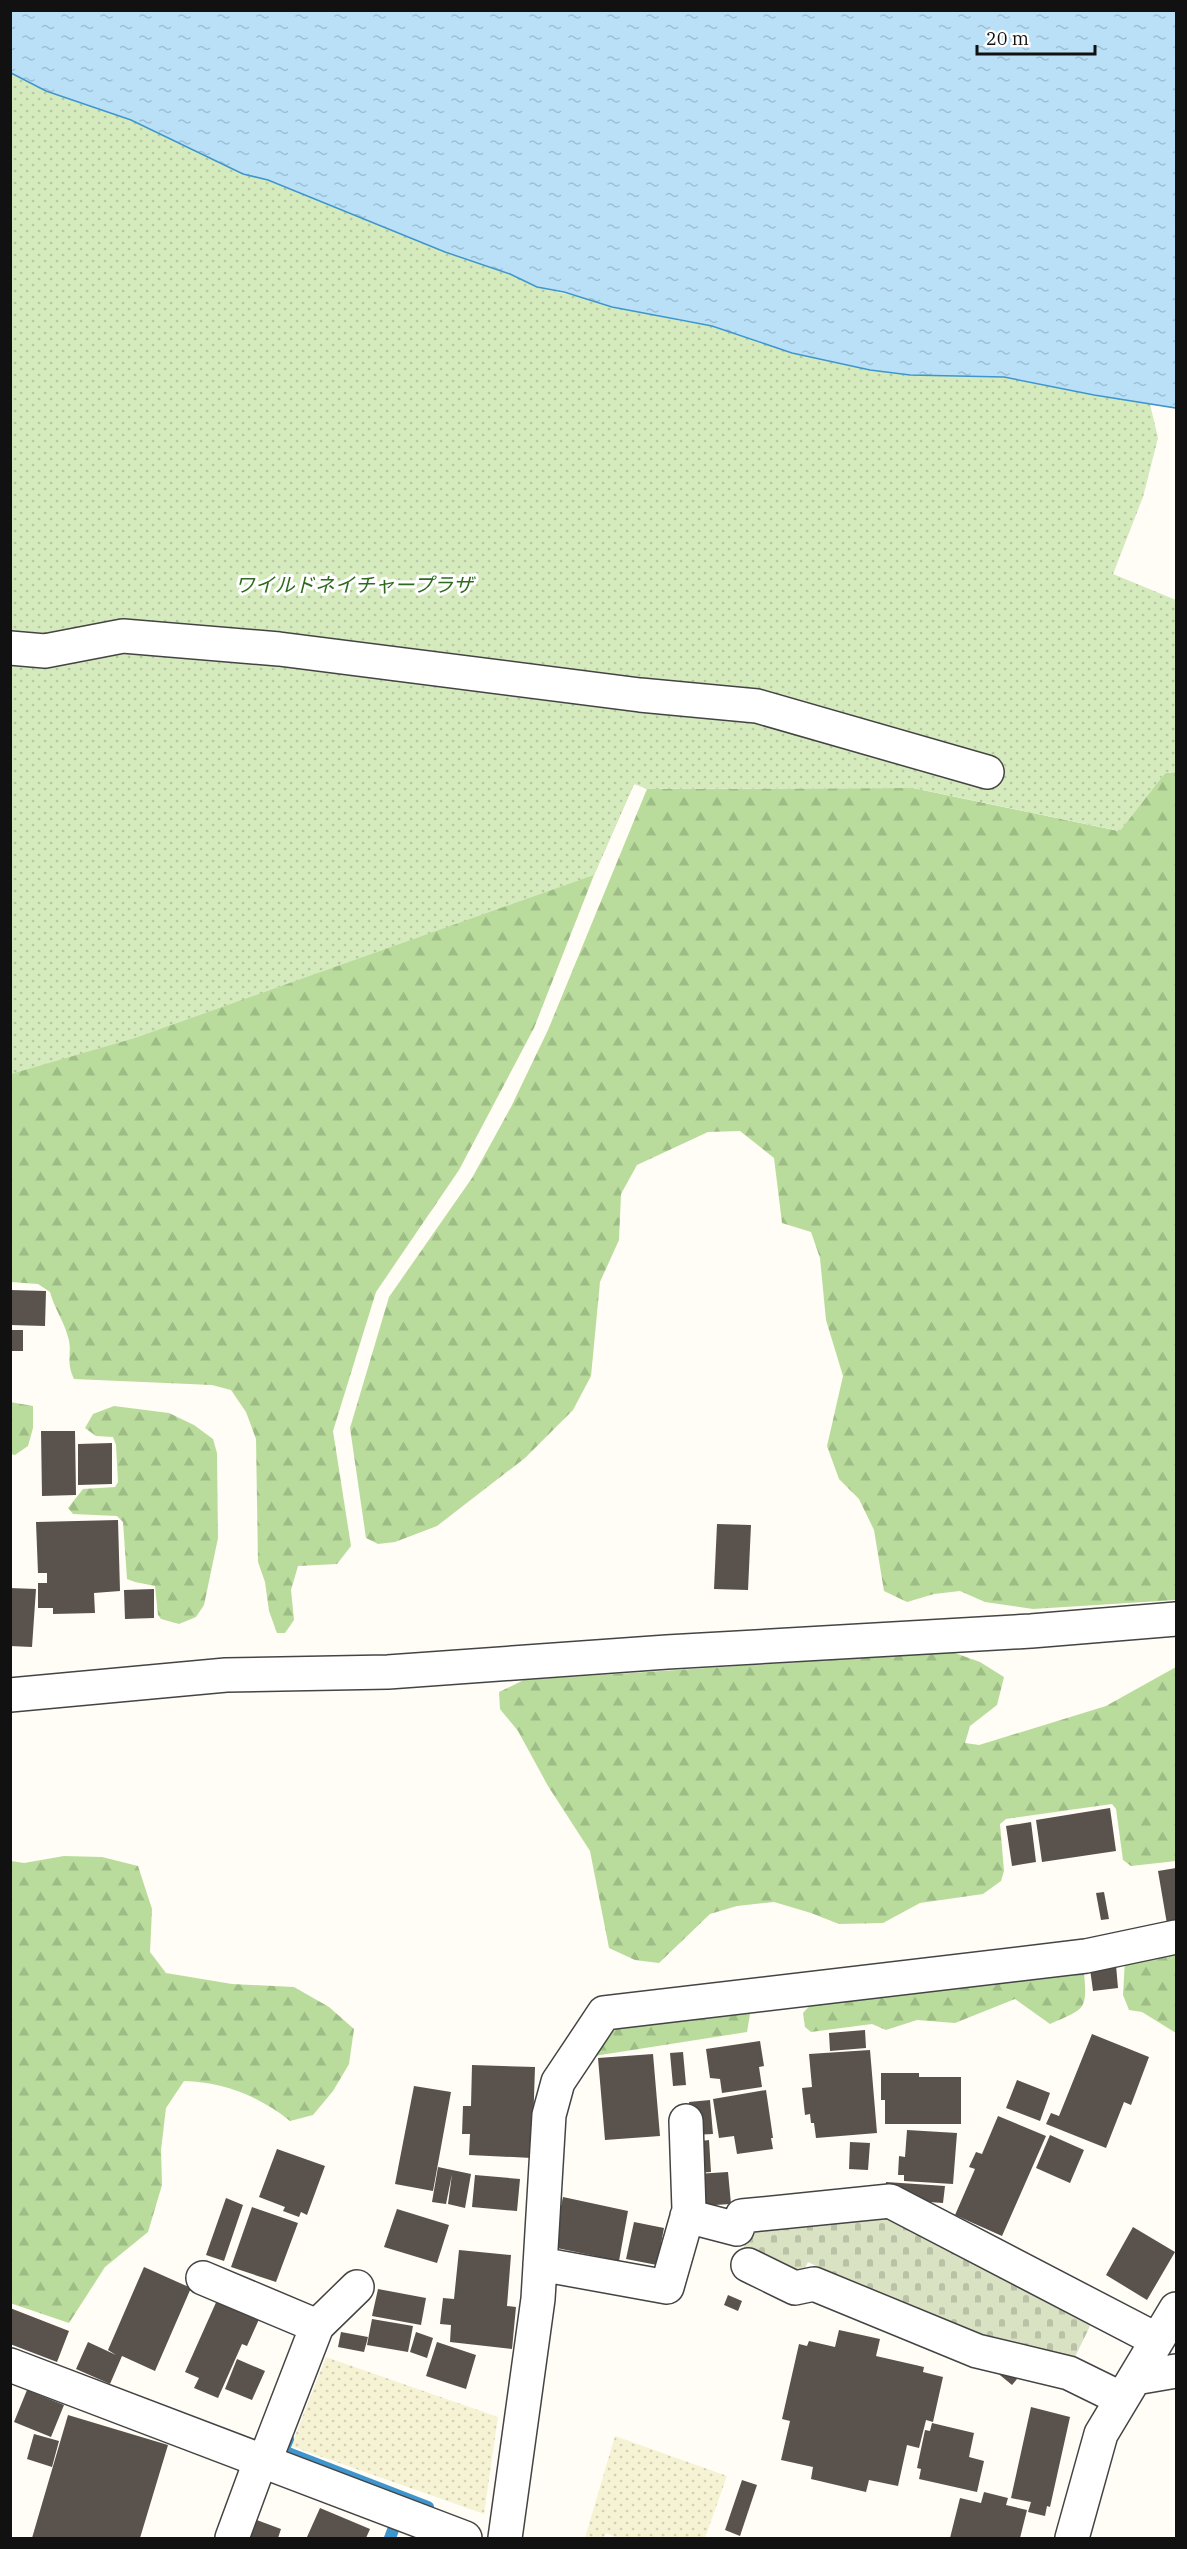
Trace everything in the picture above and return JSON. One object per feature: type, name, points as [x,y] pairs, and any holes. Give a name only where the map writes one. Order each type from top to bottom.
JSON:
[{"type":"street","points":[[10,648],[45,651],[123,636],[279,649],[640,695],[757,706],[987,772]]},
{"type":"street","points":[[10,1695],[226,1675],[388,1672],[679,1651],[1031,1631],[1176,1619]]},
{"type":"street","points":[[505,2538],[538,2300],[549,2115],[558,2082],[604,2013],[1086,1956],[1176,1937]]},
{"type":"street","points":[[540,2264],[667,2287],[687,2216],[686,2121]]},
{"type":"street","points":[[687,2216],[737,2229],[742,2216],[890,2201],[1157,2340]]},
{"type":"street","points":[[748,2265],[795,2288],[814,2284],[977,2351],[1128,2389],[1176,2371]]},
{"type":"street","points":[[203,2278],[317,2326]]},
{"type":"street","points":[[232,2538],[317,2326],[357,2287]]},
{"type":"street","points":[[1072,2538],[1101,2434],[1176,2308]]},
{"type":"street","points":[[10,2365],[262,2462],[405,2528],[465,2538]]},
{"type":"shaded area","points":[[326,2357],[498,2417],[484,2514],[291,2446]]},
{"type":"shaded area","points":[[615,2436],[727,2476],[705,2538],[618,2538],[606,2533],[604,2538],[585,2538]]},
{"type":"green space","name":"ワイルドネイチャープラザ","points":[[10,73],[46,91],[131,120],[243,174],[268,180],[510,274],[537,287],[680,321],[712,326],[792,353],[870,370],[910,375],[1004,377],[1150,404],[1158,438],[1143,497],[1113,574],[1176,600],[1176,772],[1165,773],[1120,831],[913,788],[647,789],[634,784],[594,875],[135,1038],[11,1074]]},
{"type":"green space","points":[[10,739],[634,784],[594,875],[534,1028],[459,1170],[376,1292],[333,1431],[351,1546],[337,1564],[298,1566],[291,1590],[294,1620],[285,1633],[277,1633],[269,1611],[265,1582],[258,1562],[256,1439],[246,1412],[231,1390],[212,1385],[74,1379],[69,1362],[68,1337],[50,1292],[38,1284],[11,1282]]},
{"type":"green space","points":[[1176,772],[1176,1600],[1033,1609],[985,1602],[960,1591],[934,1594],[907,1602],[884,1591],[874,1530],[859,1499],[839,1479],[827,1446],[843,1376],[826,1320],[820,1258],[811,1232],[782,1223],[774,1158],[740,1131],[708,1132],[637,1165],[621,1194],[619,1240],[600,1282],[591,1376],[573,1410],[525,1458],[437,1526],[395,1542],[378,1544],[366,1538],[350,1428],[389,1297],[472,1178],[511,1107],[548,1030],[647,789],[913,788],[1119,831],[1165,773]]},
{"type":"green space","points":[[10,1402],[33,1406],[33,1428],[28,1446],[15,1455],[11,1454]]},
{"type":"green space","points":[[114,1406],[169,1413],[194,1425],[213,1439],[217,1453],[218,1538],[204,1605],[196,1617],[179,1624],[161,1619],[158,1615],[155,1586],[127,1579],[123,1522],[117,1516],[73,1514],[68,1508],[83,1489],[115,1487],[118,1482],[116,1445],[113,1437],[96,1436],[85,1428],[93,1414]]},
{"type":"green space","points":[[952,1652],[980,1662],[1004,1677],[997,1705],[970,1726],[965,1743],[979,1745],[1106,1706],[1176,1667],[1176,1861],[1131,1866],[1123,1860],[1116,1809],[1112,1804],[1006,1819],[1000,1824],[1004,1871],[1001,1881],[983,1894],[920,1903],[883,1923],[839,1924],[774,1902],[737,1906],[710,1914],[659,1963],[635,1960],[609,1948],[590,1851],[548,1786],[518,1731],[500,1709],[499,1692],[524,1680]]},
{"type":"green space","points":[[64,1856],[102,1857],[138,1866],[152,1909],[150,1952],[166,1973],[232,1984],[294,1987],[329,2007],[354,2029],[349,2064],[333,2091],[313,2115],[290,2121],[266,2104],[240,2092],[213,2084],[184,2081],[166,2108],[161,2150],[162,2185],[148,2232],[105,2267],[69,2323],[10,2303],[11,1861],[24,1863]]},
{"type":"green space","points":[[1176,1950],[1176,2033],[1142,2012],[1129,2010],[1123,1995],[1125,1959]]},
{"type":"green space","points":[[1084,1973],[1085,1995],[1081,2008],[1050,2024],[1015,1999],[955,2023],[917,2020],[886,2030],[872,2024],[811,2032],[805,2027],[803,2013],[814,2001]]},
{"type":"green space","points":[[744,2008],[750,2014],[747,2032],[594,2056],[615,2023]]},
{"type":"green space","points":[[882,2210],[1092,2322],[1072,2363],[1020,2343],[1015,2351],[905,2309],[808,2262],[801,2276],[742,2251],[754,2225],[807,2226],[817,2215]]},
{"type":"water","points":[[10,11],[1176,11],[1176,408],[1004,377],[910,375],[870,370],[792,353],[712,326],[612,307],[564,292],[537,287],[510,274],[445,252],[268,180],[243,174],[131,120],[46,91],[11,73]]},
{"type":"building","points":[[10,1290],[46,1291],[45,1326],[10,1325]]},
{"type":"building","points":[[10,1330],[23,1330],[23,1351],[10,1351]]},
{"type":"building","points":[[41,1431],[75,1431],[76,1495],[42,1496]]},
{"type":"building","points":[[112,1443],[112,1484],[78,1485],[78,1444]]},
{"type":"building","points":[[118,1520],[120,1591],[94,1593],[95,1613],[53,1614],[53,1608],[38,1608],[38,1583],[47,1583],[47,1573],[38,1573],[36,1522]]},
{"type":"building","points":[[717,1524],[751,1525],[748,1590],[714,1589]]},
{"type":"building","points":[[10,1588],[36,1589],[32,1647],[10,1646]]},
{"type":"building","points":[[154,1589],[154,1618],[125,1619],[124,1590]]},
{"type":"building","points":[[1110,1808],[1116,1851],[1042,1862],[1036,1820]]},
{"type":"building","points":[[1031,1822],[1036,1862],[1012,1866],[1006,1826]]},
{"type":"building","points":[[1176,1868],[1176,1922],[1167,1924],[1158,1871]]},
{"type":"building","points":[[1104,1892],[1109,1919],[1101,1920],[1096,1893]]},
{"type":"building","points":[[1116,1965],[1118,1988],[1093,1991],[1090,1969]]},
{"type":"building","points":[[865,2030],[866,2048],[830,2051],[829,2033]]},
{"type":"building","points":[[1092,2034],[1149,2057],[1131,2105],[1124,2102],[1106,2148],[1046,2124],[1051,2113],[1059,2116]]},
{"type":"building","points":[[760,2041],[764,2066],[759,2067],[762,2087],[722,2093],[720,2079],[710,2078],[706,2049]]},
{"type":"building","points":[[870,2050],[877,2133],[816,2138],[810,2114],[805,2115],[802,2088],[812,2087],[809,2054]]},
{"type":"building","points":[[683,2052],[686,2085],[673,2086],[670,2053]]},
{"type":"building","points":[[653,2054],[660,2136],[605,2140],[598,2058]]},
{"type":"building","points":[[472,2065],[535,2067],[532,2158],[469,2155],[470,2134],[462,2134],[463,2106],[471,2106]]},
{"type":"building","points":[[881,2073],[919,2073],[919,2077],[961,2077],[961,2124],[885,2124],[885,2100],[881,2100]]},
{"type":"building","points":[[1017,2080],[1050,2093],[1040,2121],[1006,2108]]},
{"type":"building","points":[[414,2086],[451,2092],[433,2191],[395,2184]]},
{"type":"building","points":[[766,2090],[773,2149],[737,2154],[734,2136],[719,2138],[713,2099]]},
{"type":"building","points":[[710,2100],[713,2134],[692,2135],[689,2102]]},
{"type":"building","points":[[998,2116],[1046,2136],[1002,2236],[955,2215],[975,2169],[969,2167],[976,2152],[982,2154]]},
{"type":"building","points":[[907,2130],[957,2133],[953,2184],[904,2181],[904,2175],[898,2175],[899,2156],[905,2157]]},
{"type":"building","points":[[1050,2135],[1084,2150],[1070,2183],[1036,2168]]},
{"type":"building","points":[[709,2140],[711,2172],[696,2173],[693,2142]]},
{"type":"building","points":[[850,2142],[870,2143],[868,2170],[849,2169]]},
{"type":"building","points":[[277,2149],[325,2166],[307,2215],[301,2212],[299,2217],[283,2211],[285,2207],[259,2197]]},
{"type":"building","points":[[438,2167],[471,2174],[465,2208],[448,2204],[452,2174],[446,2204],[432,2202]]},
{"type":"building","points":[[728,2172],[731,2204],[699,2206],[696,2174]]},
{"type":"building","points":[[475,2175],[520,2179],[517,2211],[472,2207]]},
{"type":"building","points":[[886,2182],[945,2186],[943,2203],[914,2201],[885,2192]]},
{"type":"building","points":[[563,2197],[628,2211],[619,2261],[552,2247]]},
{"type":"building","points":[[226,2198],[243,2205],[224,2261],[206,2255]]},
{"type":"building","points":[[252,2207],[298,2223],[276,2282],[231,2267]]},
{"type":"building","points":[[397,2209],[449,2225],[437,2263],[384,2247]]},
{"type":"building","points":[[634,2222],[664,2228],[657,2265],[626,2259]]},
{"type":"building","points":[[1133,2227],[1175,2252],[1147,2300],[1106,2275]]},
{"type":"building","points":[[459,2250],[511,2255],[507,2306],[516,2307],[512,2349],[450,2342],[451,2325],[440,2324],[443,2298],[454,2299]]},
{"type":"building","points":[[144,2267],[191,2288],[155,2371],[122,2356],[110,2384],[76,2369],[88,2342],[116,2355],[108,2350]]},
{"type":"building","points":[[378,2289],[426,2298],[421,2325],[372,2316]]},
{"type":"building","points":[[728,2295],[742,2301],[738,2311],[724,2305]]},
{"type":"building","points":[[218,2298],[260,2317],[247,2346],[242,2344],[218,2398],[194,2388],[199,2378],[185,2372]]},
{"type":"building","points":[[10,2308],[69,2331],[57,2362],[10,2344]]},
{"type":"building","points":[[372,2319],[413,2326],[408,2352],[367,2345]]},
{"type":"building","points":[[839,2330],[880,2339],[876,2356],[924,2367],[923,2372],[943,2377],[933,2422],[926,2420],[919,2448],[907,2445],[898,2486],[869,2480],[866,2492],[811,2479],[813,2467],[781,2460],[790,2421],[782,2419],[799,2344],[807,2346],[809,2341],[835,2347]]},
{"type":"building","points":[[341,2332],[368,2337],[364,2352],[338,2347]]},
{"type":"building","points":[[416,2332],[433,2338],[427,2358],[410,2352]]},
{"type":"building","points":[[437,2342],[476,2355],[466,2389],[426,2376]]},
{"type":"building","points":[[237,2359],[265,2371],[252,2400],[225,2389]]},
{"type":"building","points":[[1000,2364],[1017,2379],[1012,2385],[995,2371]]},
{"type":"building","points":[[27,2390],[64,2405],[51,2437],[14,2422]]},
{"type":"building","points":[[1031,2407],[1070,2417],[1050,2507],[1047,2506],[1045,2516],[1028,2512],[1031,2502],[1011,2498]]},
{"type":"building","points":[[68,2415],[168,2445],[140,2538],[32,2538]]},
{"type":"building","points":[[932,2423],[974,2433],[969,2457],[984,2461],[977,2492],[919,2479],[921,2469],[917,2468],[925,2430],[930,2431]]},
{"type":"building","points":[[34,2434],[59,2441],[52,2467],[27,2459]]},
{"type":"building","points":[[742,2480],[757,2485],[740,2536],[725,2530]]},
{"type":"building","points":[[984,2492],[1008,2498],[1006,2505],[1027,2510],[1020,2538],[950,2538],[960,2498],[981,2503]]},
{"type":"building","points":[[320,2508],[370,2529],[366,2538],[307,2537]]},
{"type":"building","points":[[254,2519],[281,2529],[278,2538],[247,2538]]},
{"type":"waterway","points":[[288,2439],[283,2451],[428,2507]]},
{"type":"waterway","points":[[390,2538],[393,2530]]}]
